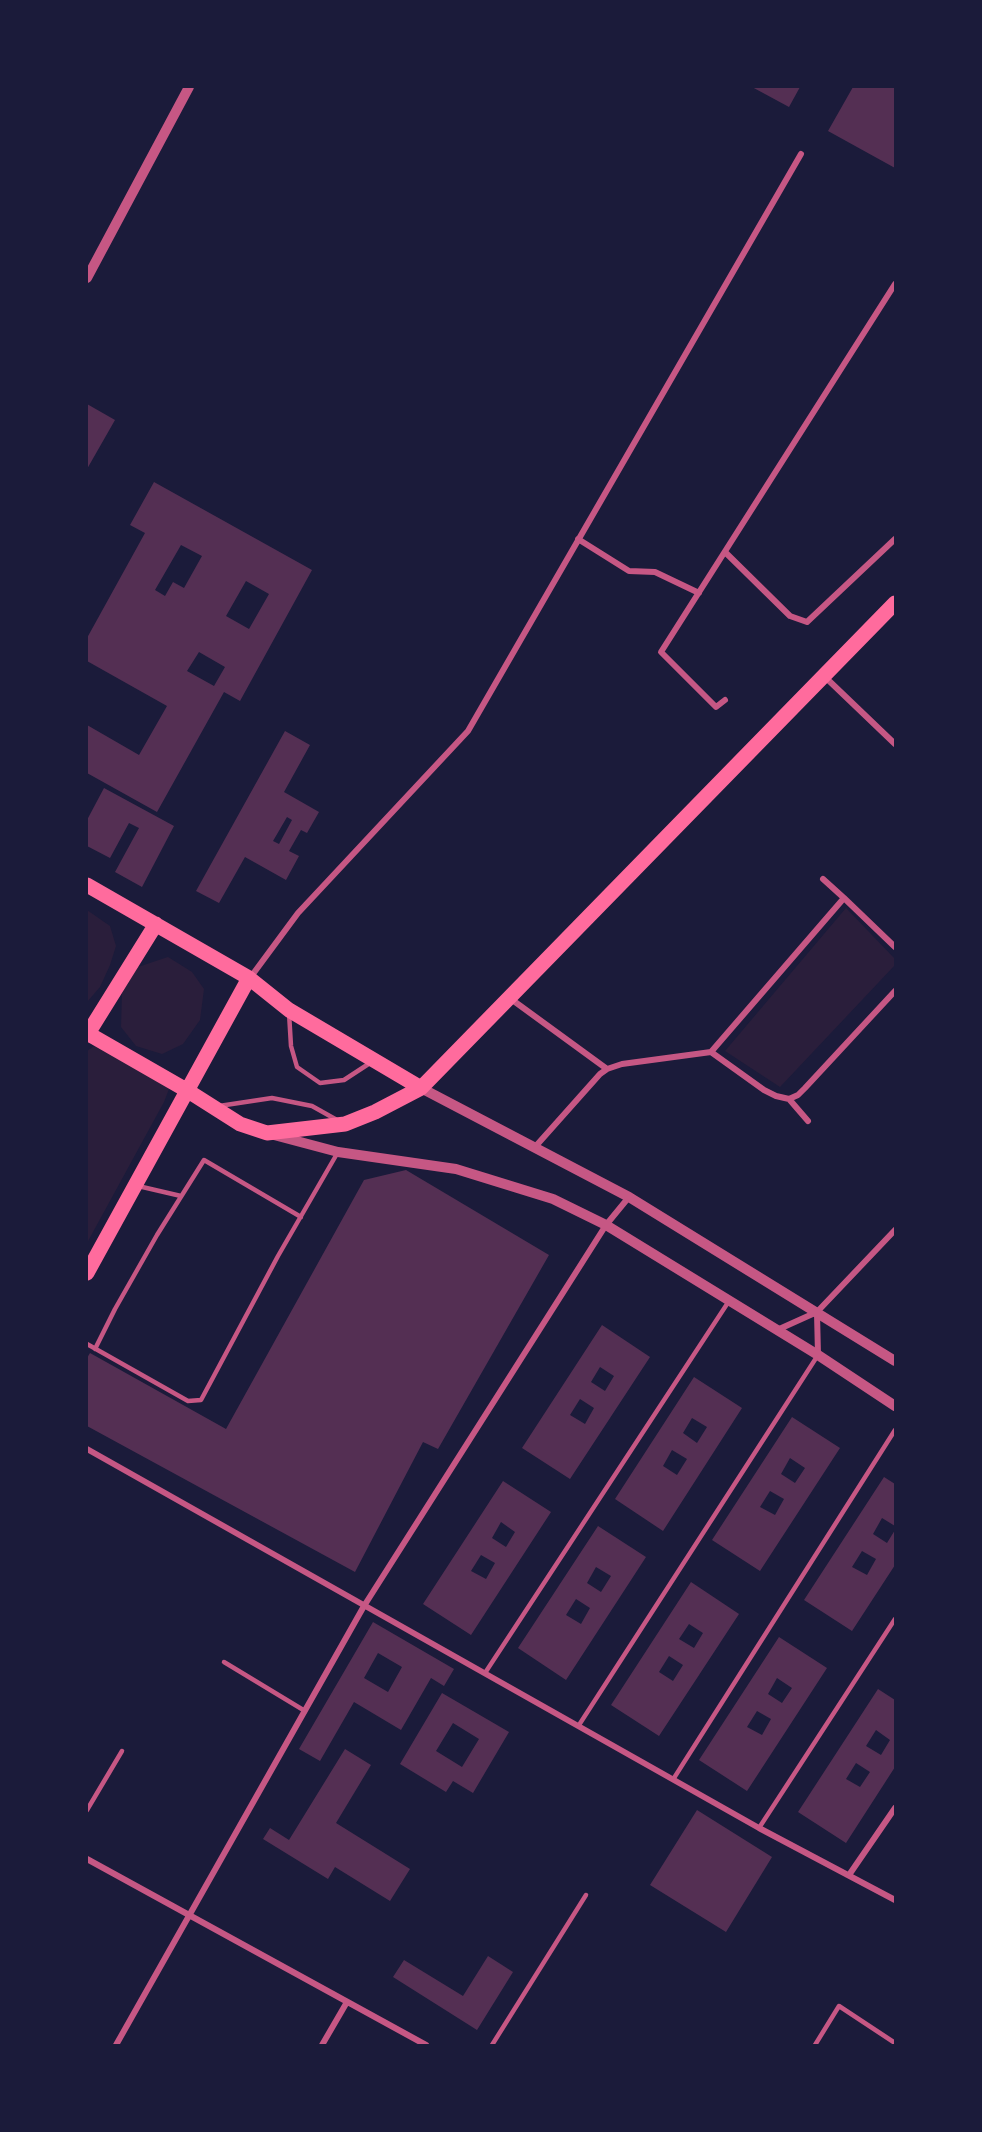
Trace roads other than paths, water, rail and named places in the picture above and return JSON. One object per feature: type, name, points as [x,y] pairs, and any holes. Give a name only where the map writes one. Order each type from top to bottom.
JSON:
[{"type":"main road","points":[[156,924],[87,1034],[188,1091],[240,1124],[267,1133],[345,1124],[375,1112],[421,1088],[895,603]]},
{"type":"main road","points":[[87,885],[249,978],[289,1010],[421,1088]]},
{"type":"main road","points":[[87,1273],[249,978]]},
{"type":"street","points":[[87,278],[189,87]]},
{"type":"street","points":[[249,978],[298,913],[468,731],[801,154]]},
{"type":"street","points":[[725,700],[716,707],[661,652],[895,284]]},
{"type":"street","points":[[578,539],[629,571],[655,572],[699,593]]},
{"type":"street","points":[[725,552],[790,616],[807,622],[895,539]]},
{"type":"street","points":[[824,675],[895,744]]},
{"type":"street","points":[[823,879],[895,947]]},
{"type":"street","points":[[535,1147],[607,1069],[622,1064],[711,1052],[844,898]]},
{"type":"street","points":[[789,1099],[798,1095],[805,1088],[895,991]]},
{"type":"street","points":[[508,998],[607,1069]]},
{"type":"street","points":[[711,1052],[764,1090],[789,1099],[808,1121]]},
{"type":"street","points":[[421,1088],[628,1197],[895,1361]]},
{"type":"street","points":[[267,1133],[338,1152],[456,1169],[553,1199],[606,1225],[818,1355],[895,1406]]},
{"type":"street","points":[[116,2045],[364,1606],[606,1225],[628,1197]]},
{"type":"street","points":[[777,1330],[817,1312],[895,1230]]},
{"type":"street","points":[[817,1312],[818,1355]]},
{"type":"street","points":[[87,1449],[759,1828],[895,1900]]},
{"type":"street","points":[[849,1875],[895,1808]]},
{"type":"street","points":[[87,1859],[426,2045]]},
{"type":"street","points":[[322,2045],[347,2002]]},
{"type":"lane","points":[[289,1010],[291,1046],[297,1067],[320,1083],[344,1080],[375,1060]]},
{"type":"lane","points":[[213,1107],[272,1098],[312,1106],[345,1124]]},
{"type":"lane","points":[[87,1344],[188,1401],[201,1400],[338,1152]]},
{"type":"lane","points":[[95,1349],[115,1309],[204,1160],[301,1217]]},
{"type":"lane","points":[[136,1185],[181,1196]]},
{"type":"lane","points":[[485,1673],[729,1301]]},
{"type":"lane","points":[[579,1725],[818,1355]]},
{"type":"lane","points":[[674,1778],[895,1430]]},
{"type":"lane","points":[[759,1828],[895,1619]]},
{"type":"lane","points":[[224,1662],[305,1711]]},
{"type":"lane","points":[[87,1810],[122,1751]]},
{"type":"lane","points":[[492,2045],[586,1894]]},
{"type":"lane","points":[[814,2045],[839,2006],[895,2043]]}]
